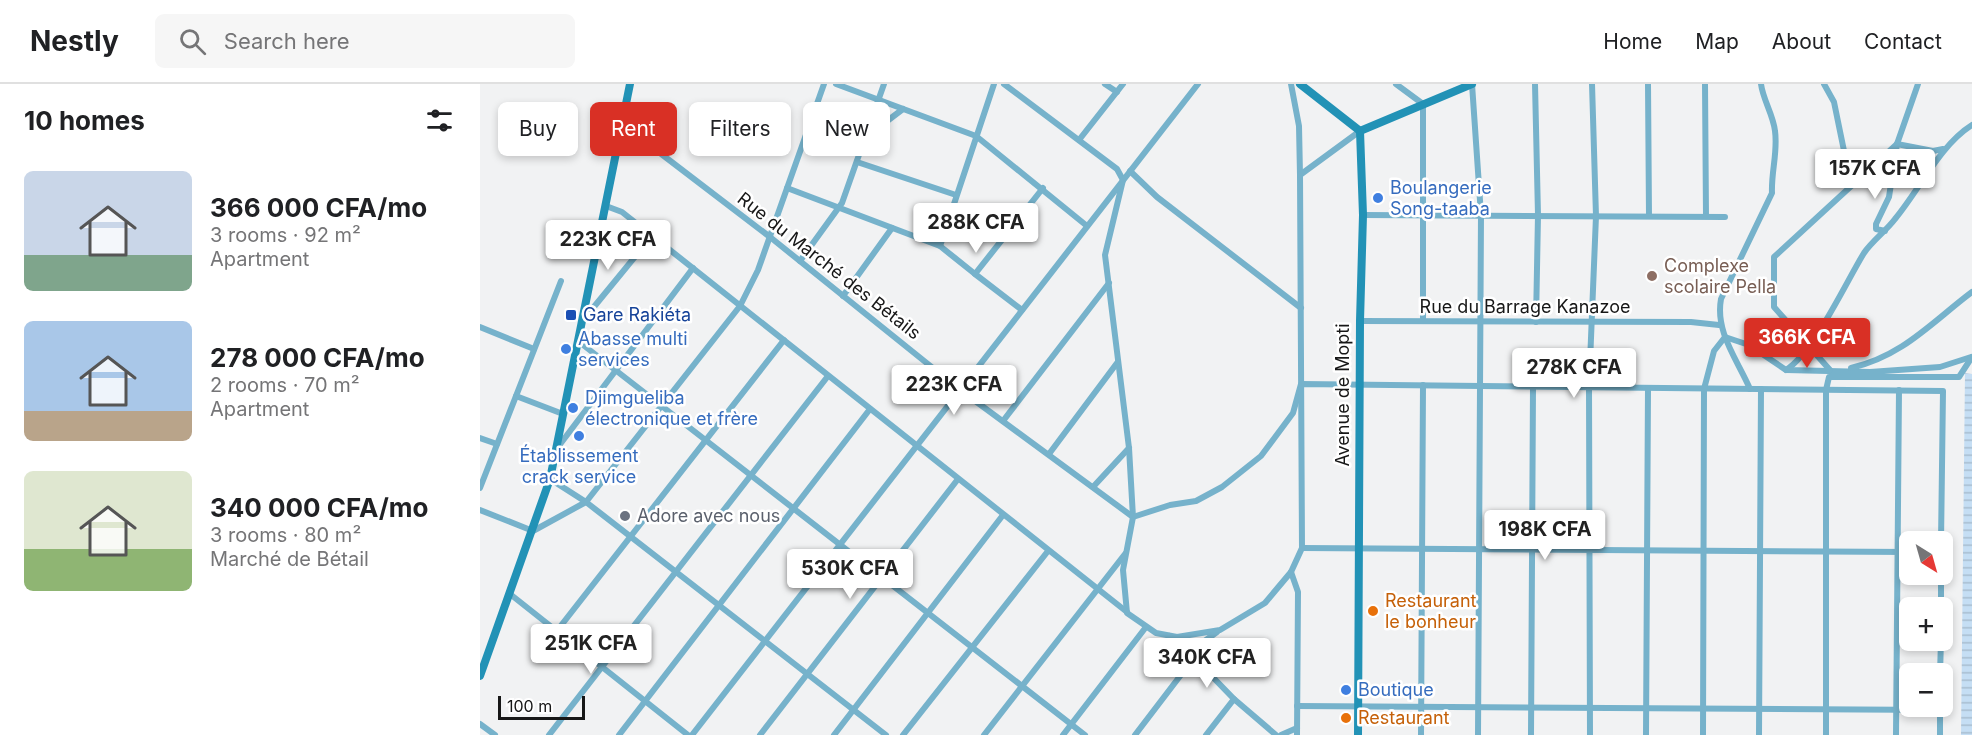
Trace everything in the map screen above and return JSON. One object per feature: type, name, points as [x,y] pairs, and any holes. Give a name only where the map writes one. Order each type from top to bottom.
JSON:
[{"type":"street","points":[[626,102],[630,84]]},
{"type":"street","points":[[533,531],[586,502],[740,306],[758,270],[824,84]]},
{"type":"street","points":[[836,84],[976,136],[1043,188],[1087,226]]},
{"type":"street","points":[[878,100],[884,84]]},
{"type":"street","points":[[940,246],[994,84]]},
{"type":"street","points":[[1004,84],[1116,169],[1123,180],[1105,255],[1129,448],[1133,517],[1123,589],[1127,613]]},
{"type":"street","points":[[1105,84],[1117,92]]},
{"type":"street","points":[[1079,140],[1123,84]]},
{"type":"street","points":[[1186,99],[1191,84]]},
{"type":"street","points":[[510,594],[690,735],[1198,84]]},
{"type":"street","points":[[1135,735],[1206,640],[1265,603],[1292,572],[1302,548],[1299,126],[1291,84]]},
{"type":"street","points":[[1300,84],[1360,131]]},
{"type":"street","points":[[1396,84],[1423,104]]},
{"type":"street","points":[[1300,175],[1360,131],[1472,84],[1481,215],[1478,735]]},
{"type":"street","points":[[1535,84],[1538,216],[1536,322]]},
{"type":"street","points":[[1590,735],[1589,387],[1596,216],[1592,84]]},
{"type":"street","points":[[1648,84],[1649,216]]},
{"type":"street","points":[[1705,84],[1707,216]]},
{"type":"street","points":[[1750,389],[1719,325],[1721,299],[1772,193],[1775,130],[1761,84]]},
{"type":"street","points":[[1824,84],[1834,102],[1851,185]]},
{"type":"street","points":[[1885,231],[1876,229],[1876,224],[1889,197],[1897,144],[1918,84]]},
{"type":"street","points":[[1423,104],[1423,321]]},
{"type":"street","points":[[890,119],[903,109]]},
{"type":"street","points":[[1786,370],[1797,363],[1866,251],[1922,185],[1943,149],[1959,132],[1972,124]]},
{"type":"street","name":"Avenue de Mopti","points":[[1358,735],[1359,385],[1363,215],[1360,131]]},
{"type":"street","points":[[1830,370],[1774,307],[1774,257],[1897,144]]},
{"type":"street","points":[[1897,144],[1933,151],[1943,149]]},
{"type":"street","points":[[480,676],[550,479],[616,156]]},
{"type":"street","name":"Rue du Marché des Bétails","points":[[664,156],[770,237],[959,389],[1133,517]]},
{"type":"street","points":[[800,261],[838,208],[859,156]]},
{"type":"street","points":[[857,162],[956,195]]},
{"type":"street","points":[[1130,171],[1157,197],[1300,308]]},
{"type":"street","points":[[787,188],[940,246],[1022,310]]},
{"type":"street","points":[[975,274],[1043,188]]},
{"type":"street","points":[[606,206],[622,212],[1146,627],[1156,633],[1185,637],[1220,630]]},
{"type":"street","points":[[1363,215],[1725,217]]},
{"type":"street","points":[[843,296],[892,228]]},
{"type":"street","points":[[582,321],[652,236]]},
{"type":"street","points":[[556,450],[693,268]]},
{"type":"street","points":[[480,488],[561,281]]},
{"type":"street","points":[[1003,421],[1109,284]]},
{"type":"street","points":[[1841,370],[1864,365],[1915,339],[1972,292]]},
{"type":"street","name":"Rue du Barrage Kanazoe","points":[[1360,321],[1691,322],[1719,325]]},
{"type":"street","points":[[480,327],[534,349]]},
{"type":"street","points":[[1725,337],[1749,345],[1786,370],[1870,372],[1940,368],[1972,357]]},
{"type":"street","points":[[1703,735],[1704,388],[1714,351],[1725,337]]},
{"type":"street","points":[[556,632],[784,340]]},
{"type":"street","points":[[578,341],[794,508],[927,615],[1085,735]]},
{"type":"street","points":[[1826,735],[1826,390],[1829,377],[1959,377],[1972,357]]},
{"type":"street","points":[[1049,454],[1118,363]]},
{"type":"street","points":[[549,735],[828,376]]},
{"type":"street","points":[[1301,384],[1943,391],[1941,531]]},
{"type":"street","points":[[1133,517],[1170,505],[1196,501],[1222,487],[1268,447],[1293,413],[1301,384]]},
{"type":"street","points":[[1421,735],[1423,385]]},
{"type":"street","points":[[1531,735],[1533,387]]},
{"type":"street","points":[[1646,735],[1648,388]]},
{"type":"street","points":[[1759,735],[1762,551],[1761,389]]},
{"type":"street","points":[[1896,735],[1899,390]]},
{"type":"street","points":[[516,396],[563,414]]},
{"type":"street","points":[[619,735],[870,409]]},
{"type":"street","points":[[480,438],[497,444]]},
{"type":"street","points":[[1093,487],[1129,448]]},
{"type":"street","points":[[550,479],[586,502],[631,536],[886,735]]},
{"type":"street","points":[[760,735],[958,479]]},
{"type":"street","points":[[480,510],[533,531]]},
{"type":"street","points":[[834,735],[1003,515]]},
{"type":"street","points":[[1302,548],[1896,552]]},
{"type":"street","points":[[903,735],[1048,551]]},
{"type":"street","points":[[984,735],[1127,551]]},
{"type":"street","points":[[1281,735],[1297,731],[1298,592],[1292,572]]},
{"type":"street","points":[[1063,735],[1146,627]]},
{"type":"street","points":[[1169,636],[1190,663],[1202,666],[1234,699],[1276,735]]},
{"type":"street","points":[[1206,735],[1234,699]]},
{"type":"street","points":[[1297,706],[1899,710]]},
{"type":"street","points":[[1940,717],[1940,735]]},
{"type":"street","points":[[480,724],[495,735]]},
{"type":"water","points":[[1965,373],[1972,374],[1972,735],[1961,735]]},
{"type":"place","name":"Boulangerie Song-taaba","points":[[1378,198]]},
{"type":"place","name":"Complexe scolaire Pella","points":[[1652,276]]},
{"type":"place","name":"Gare Rakiéta","points":[[571,315]]},
{"type":"place","name":"Abasse multi services","points":[[566,349]]},
{"type":"place","name":"Djimgueliba électronique et frère","points":[[573,408]]},
{"type":"place","name":"Établissement crack service","points":[[579,436]]},
{"type":"place","name":"Adore avec nous","points":[[625,516]]},
{"type":"place","name":"Restaurant le bonheur","points":[[1373,611]]},
{"type":"place","name":"Boutique","points":[[1346,690]]},
{"type":"place","name":"Restaurant","points":[[1346,718]]}]
